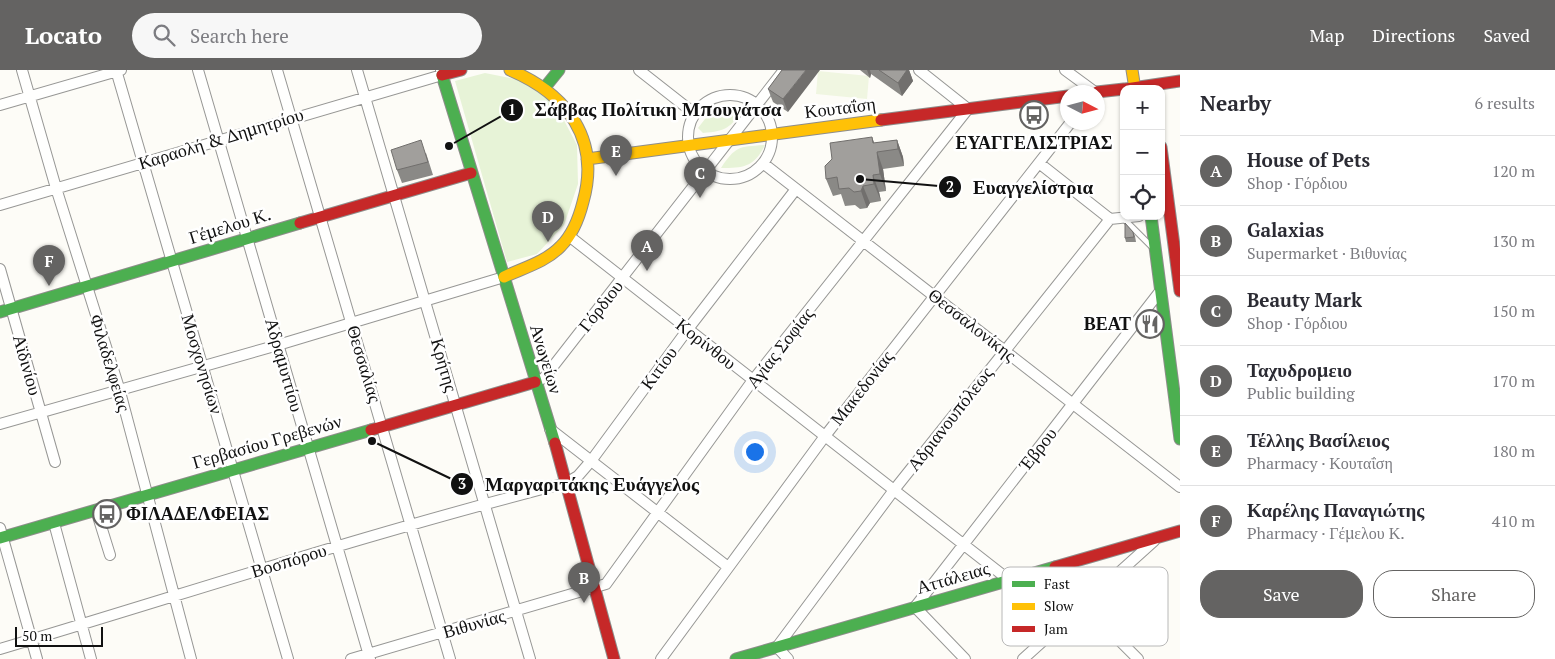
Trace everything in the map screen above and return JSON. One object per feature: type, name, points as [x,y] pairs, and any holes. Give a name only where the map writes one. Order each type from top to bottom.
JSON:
[{"type":"main road","points":[[438,72],[461,70]]},
{"type":"main road","points":[[504,277],[556,251],[569,236],[586,197],[587,159],[582,136],[576,121],[563,103],[546,86],[510,70]]},
{"type":"main road","points":[[546,86],[559,70]]},
{"type":"main road","points":[[1130,85],[1132,70]]},
{"type":"main road","points":[[1152,70],[1154,85]]},
{"type":"main road","name":"Ανωγείων","points":[[438,72],[504,277],[540,380],[549,428],[596,588],[614,659]]},
{"type":"main road","points":[[1163,85],[1180,81]]},
{"type":"main road","points":[[1105,91],[1120,90]]},
{"type":"main road","name":"Κουταΐση","points":[[587,159],[1060,97]]},
{"type":"main road","points":[[1165,164],[1175,208],[1180,290]]},
{"type":"main road","name":"Γέμελου Κ.","points":[[6,310],[470,173]]},
{"type":"main road","points":[[1152,220],[1180,439]]},
{"type":"main road","name":"Γερβασίου Γρεβενών","points":[[1,534],[54,523],[540,380]]},
{"type":"main road","name":"Αττάλειας","points":[[1058,567],[1180,531]]},
{"type":"main road","name":"Αττάλειας","points":[[736,659],[1002,582]]},
{"type":"street","name":"Φιλαδελφείας","points":[[22,70],[56,188],[119,388],[173,598],[191,659]]},
{"type":"street","points":[[0,105],[118,70]]},
{"type":"street","name":"Μοσχονησίων","points":[[118,70],[143,163],[288,659]]},
{"type":"street","name":"Αδραμυττίου","points":[[198,70],[369,656]]},
{"type":"street","name":"Θεσσαλίας","points":[[277,70],[450,659]]},
{"type":"street","name":"Κρήτης","points":[[357,70],[530,659]]},
{"type":"street","points":[[639,70],[695,114]]},
{"type":"street","points":[[919,70],[968,109]]},
{"type":"street","points":[[1065,70],[1086,85]]},
{"type":"street","name":"Γόρδιου","points":[[540,380],[732,140],[783,71]]},
{"type":"street","name":"Καραολή & Δημητρίου","points":[[0,205],[365,97],[438,72]]},
{"type":"street","points":[[726,95],[746,98],[758,104],[767,116],[774,134],[771,150],[764,164],[749,176],[732,180],[716,178],[706,173],[694,159],[688,146],[688,130],[695,114],[711,99],[726,95]]},
{"type":"street","name":"Αγίας Σοφίας","points":[[596,588],[606,584],[656,512],[753,380],[968,109]]},
{"type":"street","name":"Μακεδονίας","points":[[661,659],[825,436],[1066,130]]},
{"type":"street","points":[[1039,163],[1110,219],[1120,218]]},
{"type":"street","name":"Θεσσαλονίκης","points":[[764,164],[1180,487]]},
{"type":"street","name":"Κιτίου","points":[[578,476],[796,189]]},
{"type":"street","name":"Αδριανουπόλεως","points":[[777,647],[894,490],[1110,219]]},
{"type":"street","name":"Κορίνθου","points":[[569,236],[1002,574]]},
{"type":"street","name":"Αϊδινίου","points":[[0,269],[6,310],[40,411],[54,462]]},
{"type":"street","points":[[0,424],[119,388],[278,345],[504,277]]},
{"type":"street","name":"Έβρου","points":[[915,607],[1161,290]]},
{"type":"street","points":[[549,428],[728,567]]},
{"type":"street","name":"Βοσπόρου","points":[[0,649],[173,598],[338,546],[484,504],[566,483],[578,476]]},
{"type":"street","points":[[96,510],[110,555]]},
{"type":"street","points":[[54,523],[92,659]]},
{"type":"street","points":[[1,534],[37,659]]},
{"type":"street","points":[[1126,567],[1157,538]]},
{"type":"street","name":"Βιθυνίας","points":[[351,659],[369,656],[596,588]]},
{"type":"street","points":[[915,607],[965,659]]},
{"type":"street","points":[[1023,659],[1038,646]]},
{"type":"street","points":[[1125,646],[1138,659]]},
{"type":"street","points":[[777,647],[780,659]]},
{"type":"street","points":[[777,647],[788,659]]},
{"type":"lane","points":[[1125,220],[1156,251]]},
{"type":"green space","points":[[818,71],[869,76],[867,99],[816,94]]},
{"type":"green space","points":[[485,73],[525,81],[557,107],[577,145],[578,184],[564,225],[537,254],[507,262],[455,81]]},
{"type":"green space","points":[[722,108],[744,108],[727,127],[718,131],[703,133],[698,128],[705,119]]},
{"type":"green space","points":[[765,145],[757,158],[748,165],[736,168],[721,168],[730,155],[738,149]]},
{"type":"building","points":[[782,70],[806,70],[783,99],[768,89]]},
{"type":"building","points":[[879,70],[907,70],[898,83]]},
{"type":"building","points":[[872,137],[873,143],[897,140],[898,149],[877,152],[880,174],[873,175],[874,184],[863,186],[861,191],[854,192],[849,188],[839,189],[837,177],[826,179],[825,166],[832,159],[830,143]]},
{"type":"building","points":[[421,140],[428,162],[397,170],[391,150]]},
{"type":"building","points":[[1125,223],[1133,232],[1134,237],[1125,238]]},
{"type":"traffic: fast","points":[[546,86],[559,70]]},
{"type":"traffic: fast","points":[[442,75],[555,443]]},
{"type":"traffic: fast","points":[[1152,220],[1180,439]]},
{"type":"traffic: fast","points":[[0,312],[300,223]]},
{"type":"traffic: fast","points":[[0,538],[371,430]]},
{"type":"traffic: fast","points":[[736,659],[1002,582]]},
{"type":"traffic: slow","points":[[504,277],[555,252],[565,242],[575,226],[583,202],[587,179],[587,158],[583,139],[575,121],[548,92],[510,70]]},
{"type":"traffic: slow","points":[[1132,70],[1134,85]]},
{"type":"traffic: slow","points":[[587,159],[881,120]]},
{"type":"traffic: jam","points":[[442,75],[461,70]]},
{"type":"traffic: jam","points":[[1153,85],[1180,81]]},
{"type":"traffic: jam","points":[[1105,91],[1120,89]]},
{"type":"traffic: jam","points":[[881,120],[1060,97]]},
{"type":"traffic: jam","points":[[300,223],[471,173]]},
{"type":"traffic: jam","points":[[1165,175],[1180,291]]},
{"type":"traffic: jam","points":[[371,430],[535,382]]},
{"type":"traffic: jam","points":[[555,443],[614,659]]},
{"type":"traffic: jam","points":[[1055,567],[1180,531]]},
{"type":"place","name":"ΕΥΑΓΓΕΛΙΣΤΡΙΑΣ","points":[[1034,115]]},
{"type":"place","name":"Σάββας Πολίτικη Μπουγάτσα","points":[[449,146]]},
{"type":"place","name":"Τέλλης Βασίλειος","points":[[616,176]]},
{"type":"place","name":"Ευαγγελίστρια","points":[[860,179]]},
{"type":"place","name":"Beauty Mark","points":[[700,198]]},
{"type":"place","name":"Ταχυδρομειο","points":[[548,242]]},
{"type":"place","name":"House of Pets","points":[[647,271]]},
{"type":"place","name":"Καρέλης Παναγιώτης","points":[[49,286]]},
{"type":"place","name":"ΒΕΑΤ","points":[[1150,324]]},
{"type":"place","name":"Μαργαριτάκης Ευάγγελος","points":[[372,441]]},
{"type":"place","name":"ΦΙΛΑΔΕΛΦΕΙΑΣ","points":[[107,514]]},
{"type":"place","name":"Galaxias","points":[[584,603]]}]
